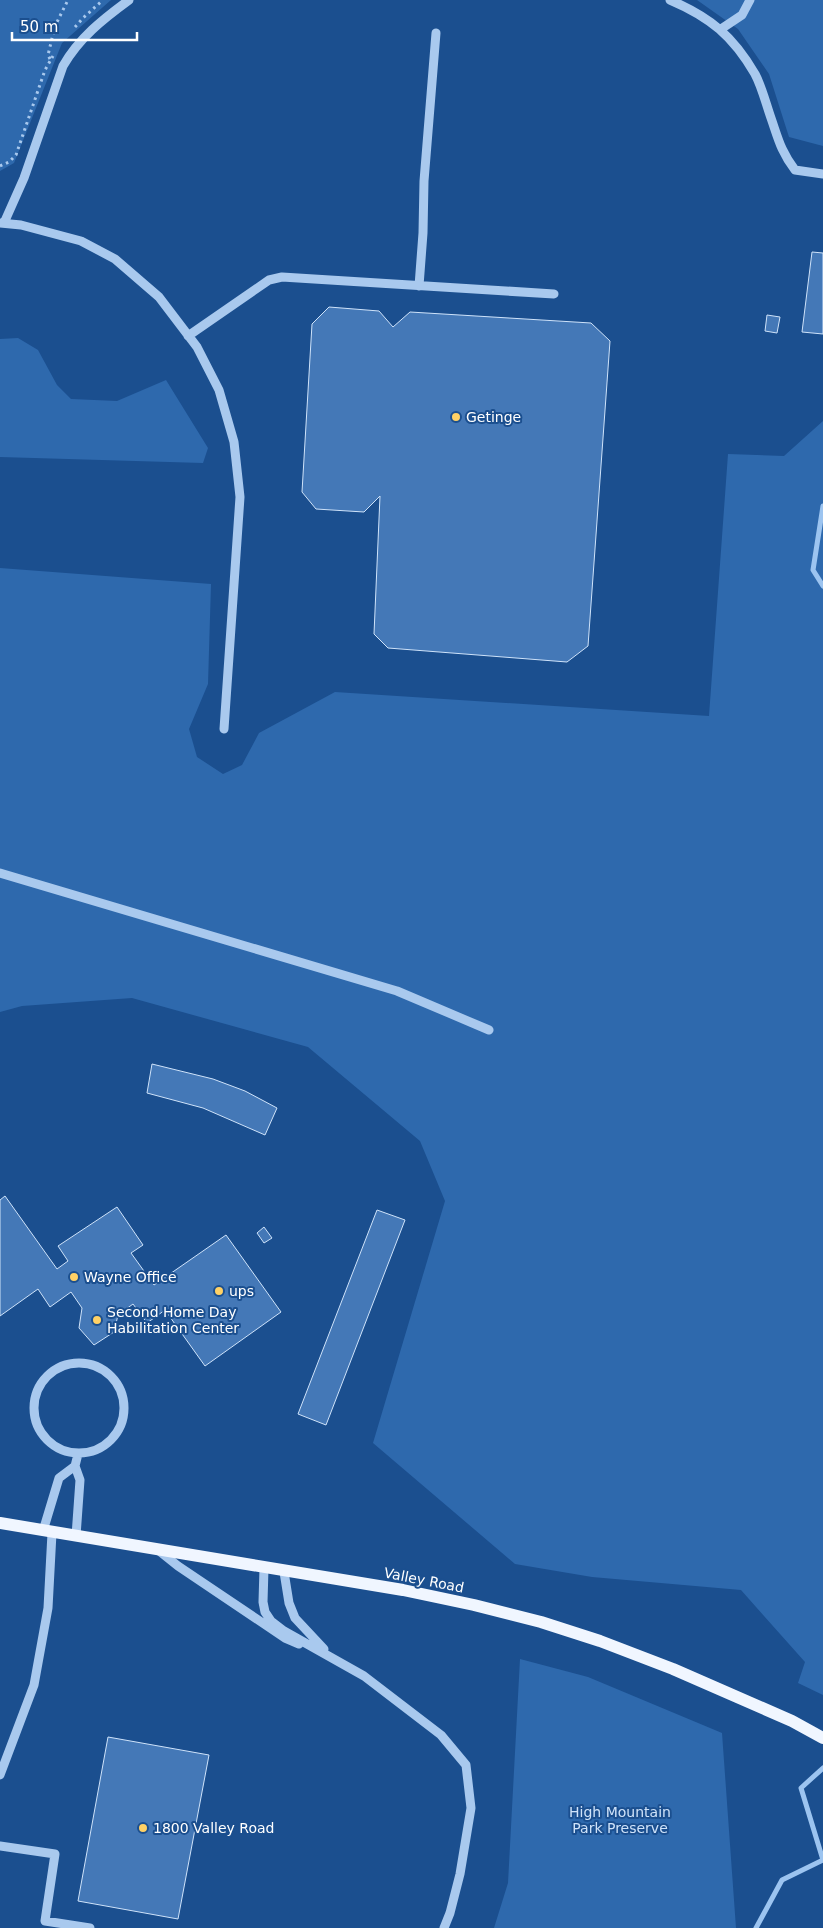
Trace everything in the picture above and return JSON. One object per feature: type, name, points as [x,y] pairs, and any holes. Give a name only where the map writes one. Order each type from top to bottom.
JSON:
[{"type":"main road","name":"Valley Road","points":[[0,1523],[284,1572],[402,1590],[474,1605],[541,1622],[600,1641],[673,1669],[784,1718],[823,1738]]},
{"type":"lane","points":[[129,0],[85,34],[63,66],[24,178],[2,223],[21,226],[81,242],[115,259],[159,297],[197,347],[219,390],[234,442],[240,497],[224,729]]},
{"type":"lane","points":[[670,0],[692,10],[721,29],[756,76],[784,155],[795,170],[823,174]]},
{"type":"lane","points":[[721,29],[742,15],[750,0]]},
{"type":"lane","points":[[419,286],[424,181],[436,33]]},
{"type":"lane","points":[[188,336],[269,280],[282,277],[554,294]]},
{"type":"lane","points":[[0,873],[397,991],[489,1030]]},
{"type":"lane","points":[[78,1362],[93,1365],[108,1374],[119,1391],[123,1412],[119,1428],[110,1441],[96,1450],[78,1454],[62,1449],[48,1440],[38,1423],[36,1406],[37,1395],[49,1374],[62,1366],[78,1362]]},
{"type":"lane","points":[[76,1536],[80,1480],[75,1466],[78,1454]]},
{"type":"lane","points":[[0,1775],[34,1685],[48,1608],[47,1532],[59,1478],[75,1466]]},
{"type":"lane","points":[[157,1549],[178,1566],[284,1638],[332,1656]]},
{"type":"lane","points":[[264,1568],[263,1602],[265,1612],[272,1621],[284,1630],[364,1676],[441,1735],[466,1765],[471,1808],[460,1874],[444,1928]]},
{"type":"lane","points":[[284,1572],[289,1603],[295,1618],[332,1656]]},
{"type":"lane","points":[[0,1846],[55,1854],[45,1921],[90,1928]]},
{"type":"path","points":[[0,166],[13,159],[18,149],[44,70],[50,60],[48,55],[55,26],[68,0]]},
{"type":"green space","points":[[0,0],[111,0],[62,43],[14,163],[0,171]]},
{"type":"green space","points":[[697,0],[823,0],[823,146],[789,137],[769,74],[738,29]]},
{"type":"green space","points":[[18,338],[38,350],[57,385],[71,399],[117,401],[166,380],[208,448],[203,463],[0,457],[0,339]]},
{"type":"green space","points":[[823,421],[823,1695],[798,1683],[805,1662],[741,1590],[592,1577],[515,1564],[373,1443],[445,1201],[420,1141],[308,1047],[132,998],[22,1006],[0,1012],[0,568],[211,584],[208,684],[189,729],[197,757],[223,774],[242,765],[259,733],[335,692],[709,716],[728,454],[784,456]]},
{"type":"green space","name":"High Mountain Park Preserve","points":[[520,1659],[588,1677],[722,1733],[736,1928],[494,1928],[508,1883]]},
{"type":"building","points":[[812,252],[823,253],[823,334],[802,332]]},
{"type":"building","name":"Getinge","points":[[329,307],[379,311],[393,327],[410,312],[591,323],[610,341],[588,646],[567,662],[388,648],[374,634],[380,496],[364,512],[316,509],[302,492],[312,324]]},
{"type":"building","points":[[767,315],[780,317],[777,333],[765,331]]},
{"type":"building","points":[[152,1064],[213,1079],[245,1091],[277,1108],[265,1135],[203,1108],[147,1093]]},
{"type":"building","name":"Wayne Office","points":[[5,1196],[57,1269],[68,1261],[58,1246],[117,1207],[143,1245],[131,1253],[154,1285],[226,1235],[281,1312],[205,1366],[165,1310],[147,1323],[133,1304],[118,1315],[114,1332],[94,1345],[79,1328],[82,1308],[71,1292],[50,1307],[38,1289],[0,1316],[0,1200]]},
{"type":"building","points":[[377,1210],[405,1220],[326,1425],[298,1414]]},
{"type":"building","points":[[264,1227],[272,1238],[264,1243],[257,1233]]},
{"type":"building","name":"1800 Valley Road","points":[[108,1737],[209,1755],[178,1919],[78,1901]]},
{"type":"waterway","points":[[823,506],[813,570],[823,586]]},
{"type":"waterway","points":[[756,1928],[782,1880],[823,1860],[801,1788],[823,1768]]},
{"type":"place","name":"Getinge","points":[[456,417]]},
{"type":"place","name":"Wayne Office","points":[[74,1277]]},
{"type":"place","name":"ups","points":[[219,1291]]},
{"type":"place","name":"Second Home Day Habilitation Center","points":[[97,1320]]},
{"type":"place","name":"1800 Valley Road","points":[[143,1828]]}]
